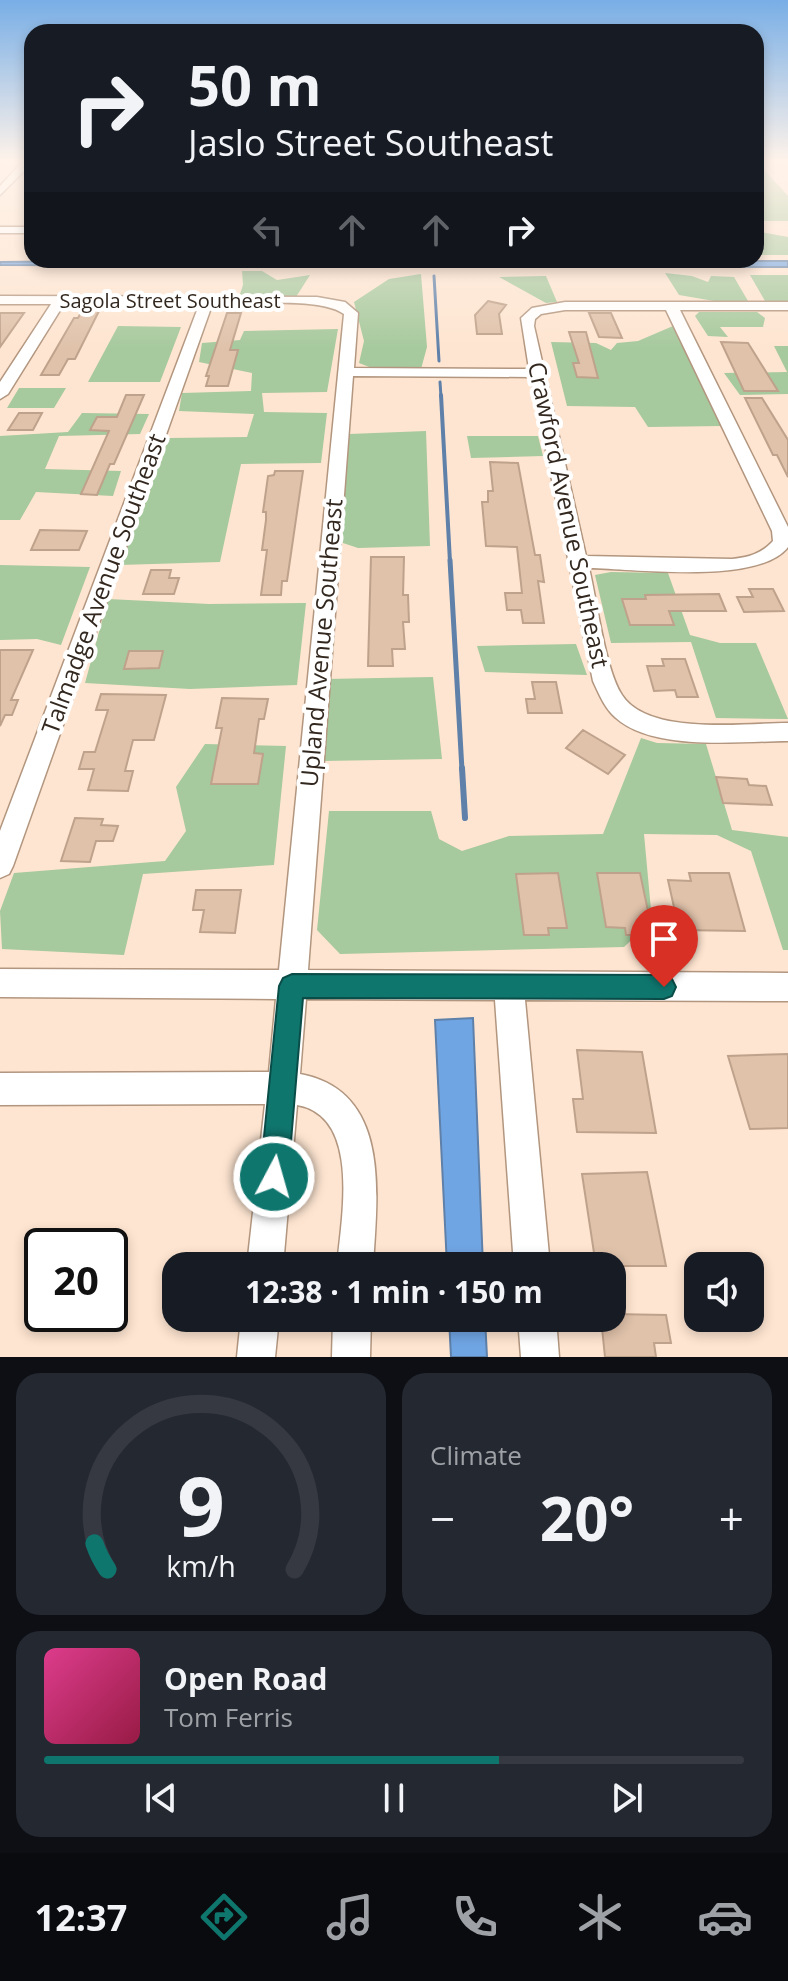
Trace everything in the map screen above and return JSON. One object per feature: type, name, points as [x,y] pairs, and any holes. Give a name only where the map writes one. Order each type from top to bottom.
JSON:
[{"type":"street","points":[[0,230],[24,230]]},
{"type":"street","name":"Sagola Street Southeast","points":[[0,300],[317,301],[340,305]]},
{"type":"street","points":[[0,394],[59,301]]},
{"type":"street","name":"Talmadge Avenue Southeast","points":[[0,866],[207,301]]},
{"type":"street","name":"Upland Avenue Southeast","points":[[266,1252],[351,313],[340,305]]},
{"type":"street","name":"Crawford Avenue Southeast","points":[[671,306],[565,306],[537,311],[528,318],[527,326],[604,681],[612,700],[627,715],[654,727],[788,732]]},
{"type":"street","points":[[578,562],[732,565],[757,562],[774,554],[782,542],[781,531],[671,306],[788,306]]},
{"type":"street","points":[[345,372],[538,373]]},
{"type":"street","points":[[0,983],[509,988],[788,987]]},
{"type":"street","points":[[509,988],[531,1252]]},
{"type":"street","points":[[0,1089],[283,1088],[316,1093],[340,1111],[355,1134],[359,1171],[356,1252]]},
{"type":"street","points":[[256,1357],[259,1332]]},
{"type":"street","points":[[351,1357],[352,1332]]},
{"type":"street","points":[[538,1332],[540,1357]]},
{"type":"green space","points":[[764,232],[788,237],[788,255],[764,255]]},
{"type":"green space","points":[[242,271],[262,271],[277,280],[310,275],[296,297],[239,297],[243,285]]},
{"type":"green space","points":[[665,273],[692,276],[708,282],[711,276],[734,277],[748,301],[714,301],[679,295]]},
{"type":"green space","points":[[421,274],[427,347],[421,369],[377,370],[359,363],[364,341],[354,302],[389,279]]},
{"type":"green space","points":[[750,275],[788,275],[788,301],[765,301]]},
{"type":"green space","points":[[546,276],[557,302],[546,303],[499,277]]},
{"type":"green space","points":[[699,312],[757,312],[765,318],[763,327],[720,327],[728,337],[708,336],[695,316]]},
{"type":"green space","points":[[118,326],[181,327],[160,382],[88,382]]},
{"type":"green space","points":[[673,326],[722,426],[648,427],[635,407],[567,406],[551,342],[596,343],[611,350],[617,343],[638,341]]},
{"type":"green space","points":[[338,329],[327,392],[262,393],[264,412],[327,413],[321,463],[241,464],[220,562],[119,565],[169,438],[247,437],[254,414],[179,411],[182,393],[251,391],[252,373],[199,362],[202,343],[240,340],[244,331]]},
{"type":"green space","points":[[774,346],[788,346],[788,394],[740,395],[724,373],[787,372]]},
{"type":"green space","points":[[19,388],[66,388],[54,408],[7,408]]},
{"type":"green space","points":[[82,413],[149,414],[140,434],[59,436],[45,469],[121,471],[113,496],[36,492],[20,520],[0,520],[0,436],[68,432]]},
{"type":"green space","points":[[426,431],[430,546],[358,548],[340,542],[349,434]]},
{"type":"green space","points":[[467,436],[538,436],[543,456],[471,458]]},
{"type":"green space","points":[[0,565],[90,567],[61,645],[37,639],[0,640]]},
{"type":"green space","points":[[611,572],[668,573],[690,635],[720,643],[756,643],[788,719],[716,718],[691,642],[611,643],[595,575]]},
{"type":"green space","points":[[108,599],[209,604],[306,603],[297,685],[190,689],[85,683]]},
{"type":"green space","points":[[576,644],[587,675],[485,672],[477,646]]},
{"type":"green space","points":[[433,677],[442,759],[322,761],[326,679]]},
{"type":"green space","points":[[641,738],[657,743],[706,744],[732,830],[788,837],[788,950],[783,950],[751,851],[717,835],[644,834],[652,921],[624,947],[340,954],[317,930],[329,811],[431,811],[439,839],[462,851],[509,836],[603,834]]},
{"type":"green space","points":[[205,744],[286,746],[274,865],[143,874],[124,955],[2,949],[0,911],[14,873],[165,861],[186,831],[176,787]]},
{"type":"water","points":[[764,261],[788,261],[788,267],[764,267]]},
{"type":"water","points":[[0,262],[24,262],[24,265],[0,265]]},
{"type":"water","points":[[473,1018],[482,1252],[446,1252],[435,1020]]},
{"type":"water","points":[[450,1332],[486,1332],[487,1357],[451,1357]]},
{"type":"building","points":[[488,301],[506,305],[499,314],[502,334],[477,334],[475,315]]},
{"type":"building","points":[[84,307],[101,307],[75,359],[68,359],[59,375],[41,375],[74,318],[78,318]]},
{"type":"building","points":[[0,313],[24,313],[0,347]]},
{"type":"building","points":[[227,313],[241,313],[230,350],[238,350],[228,386],[206,386],[209,376],[206,376]]},
{"type":"building","points":[[589,313],[611,313],[622,338],[599,337]]},
{"type":"building","points":[[569,332],[586,332],[598,378],[577,377],[573,363],[579,363]]},
{"type":"building","points":[[721,342],[748,343],[778,391],[744,391]]},
{"type":"building","points":[[126,395],[144,395],[97,495],[81,494],[109,431],[90,430],[97,417],[117,417]]},
{"type":"building","points":[[745,398],[762,398],[788,440],[788,477],[777,455],[773,455]]},
{"type":"building","points":[[19,413],[42,413],[33,430],[8,430]]},
{"type":"building","points":[[490,462],[518,463],[535,555],[540,555],[544,582],[538,581],[544,623],[523,623],[521,610],[507,610],[505,593],[522,593],[517,547],[486,546],[482,502],[488,502],[488,491],[493,491]]},
{"type":"building","points":[[275,471],[303,471],[287,581],[282,581],[281,595],[261,595],[267,550],[262,550],[266,520],[266,512],[263,512],[268,476],[274,475]]},
{"type":"building","points":[[40,530],[87,531],[79,550],[31,550]]},
{"type":"building","points":[[371,557],[404,557],[403,595],[408,595],[409,622],[403,622],[405,649],[392,649],[393,666],[368,666]]},
{"type":"building","points":[[151,570],[171,570],[169,578],[179,578],[174,594],[143,594]]},
{"type":"building","points":[[749,589],[773,589],[784,611],[744,612],[737,597],[753,597]]},
{"type":"building","points":[[719,594],[726,611],[669,611],[674,625],[630,625],[622,599],[646,599],[645,595]]},
{"type":"building","points":[[0,650],[33,650],[11,700],[18,700],[12,715],[5,715],[0,726]]},
{"type":"building","points":[[129,651],[163,651],[159,668],[124,669]]},
{"type":"building","points":[[662,659],[685,659],[698,697],[677,697],[675,690],[654,691],[647,666],[664,666]]},
{"type":"building","points":[[532,682],[556,682],[562,713],[528,713],[526,699],[535,699]]},
{"type":"building","points":[[101,694],[166,695],[154,740],[133,740],[125,771],[133,771],[128,791],[88,790],[94,769],[79,769],[84,752],[95,752],[108,710],[96,710]]},
{"type":"building","points":[[222,698],[268,699],[264,719],[259,719],[254,753],[263,754],[258,784],[211,784],[222,728],[216,728]]},
{"type":"building","points":[[583,730],[625,755],[608,774],[566,748]]},
{"type":"building","points":[[716,777],[747,779],[749,785],[766,786],[772,805],[723,803]]},
{"type":"building","points":[[75,818],[103,819],[101,825],[118,826],[113,841],[96,841],[90,862],[61,861]]},
{"type":"building","points":[[558,873],[567,928],[548,928],[549,935],[524,935],[516,874]]},
{"type":"building","points":[[597,873],[640,873],[653,935],[626,935],[625,928],[606,927]]},
{"type":"building","points":[[689,873],[729,873],[745,931],[679,930],[668,880],[691,881]]},
{"type":"building","points":[[196,890],[241,890],[235,933],[200,932],[204,910],[193,910]]},
{"type":"building","points":[[577,1050],[642,1052],[656,1133],[577,1132],[573,1099],[583,1099]]},
{"type":"building","points":[[788,1054],[788,1128],[750,1129],[728,1056]]},
{"type":"building","points":[[647,1172],[666,1266],[626,1266],[626,1252],[594,1252],[582,1174]]},
{"type":"building","points":[[626,1314],[666,1315],[671,1343],[654,1343],[656,1357],[605,1357],[602,1332],[626,1332]]},
{"type":"waterway","points":[[434,276],[439,361]]},
{"type":"waterway","points":[[440,382],[441,397]]},
{"type":"waterway","points":[[441,395],[450,562]]},
{"type":"waterway","points":[[450,560],[462,770]]},
{"type":"waterway","points":[[462,768],[465,818]]},
{"type":"route","points":[[274,1177],[292,986],[664,987]]}]
